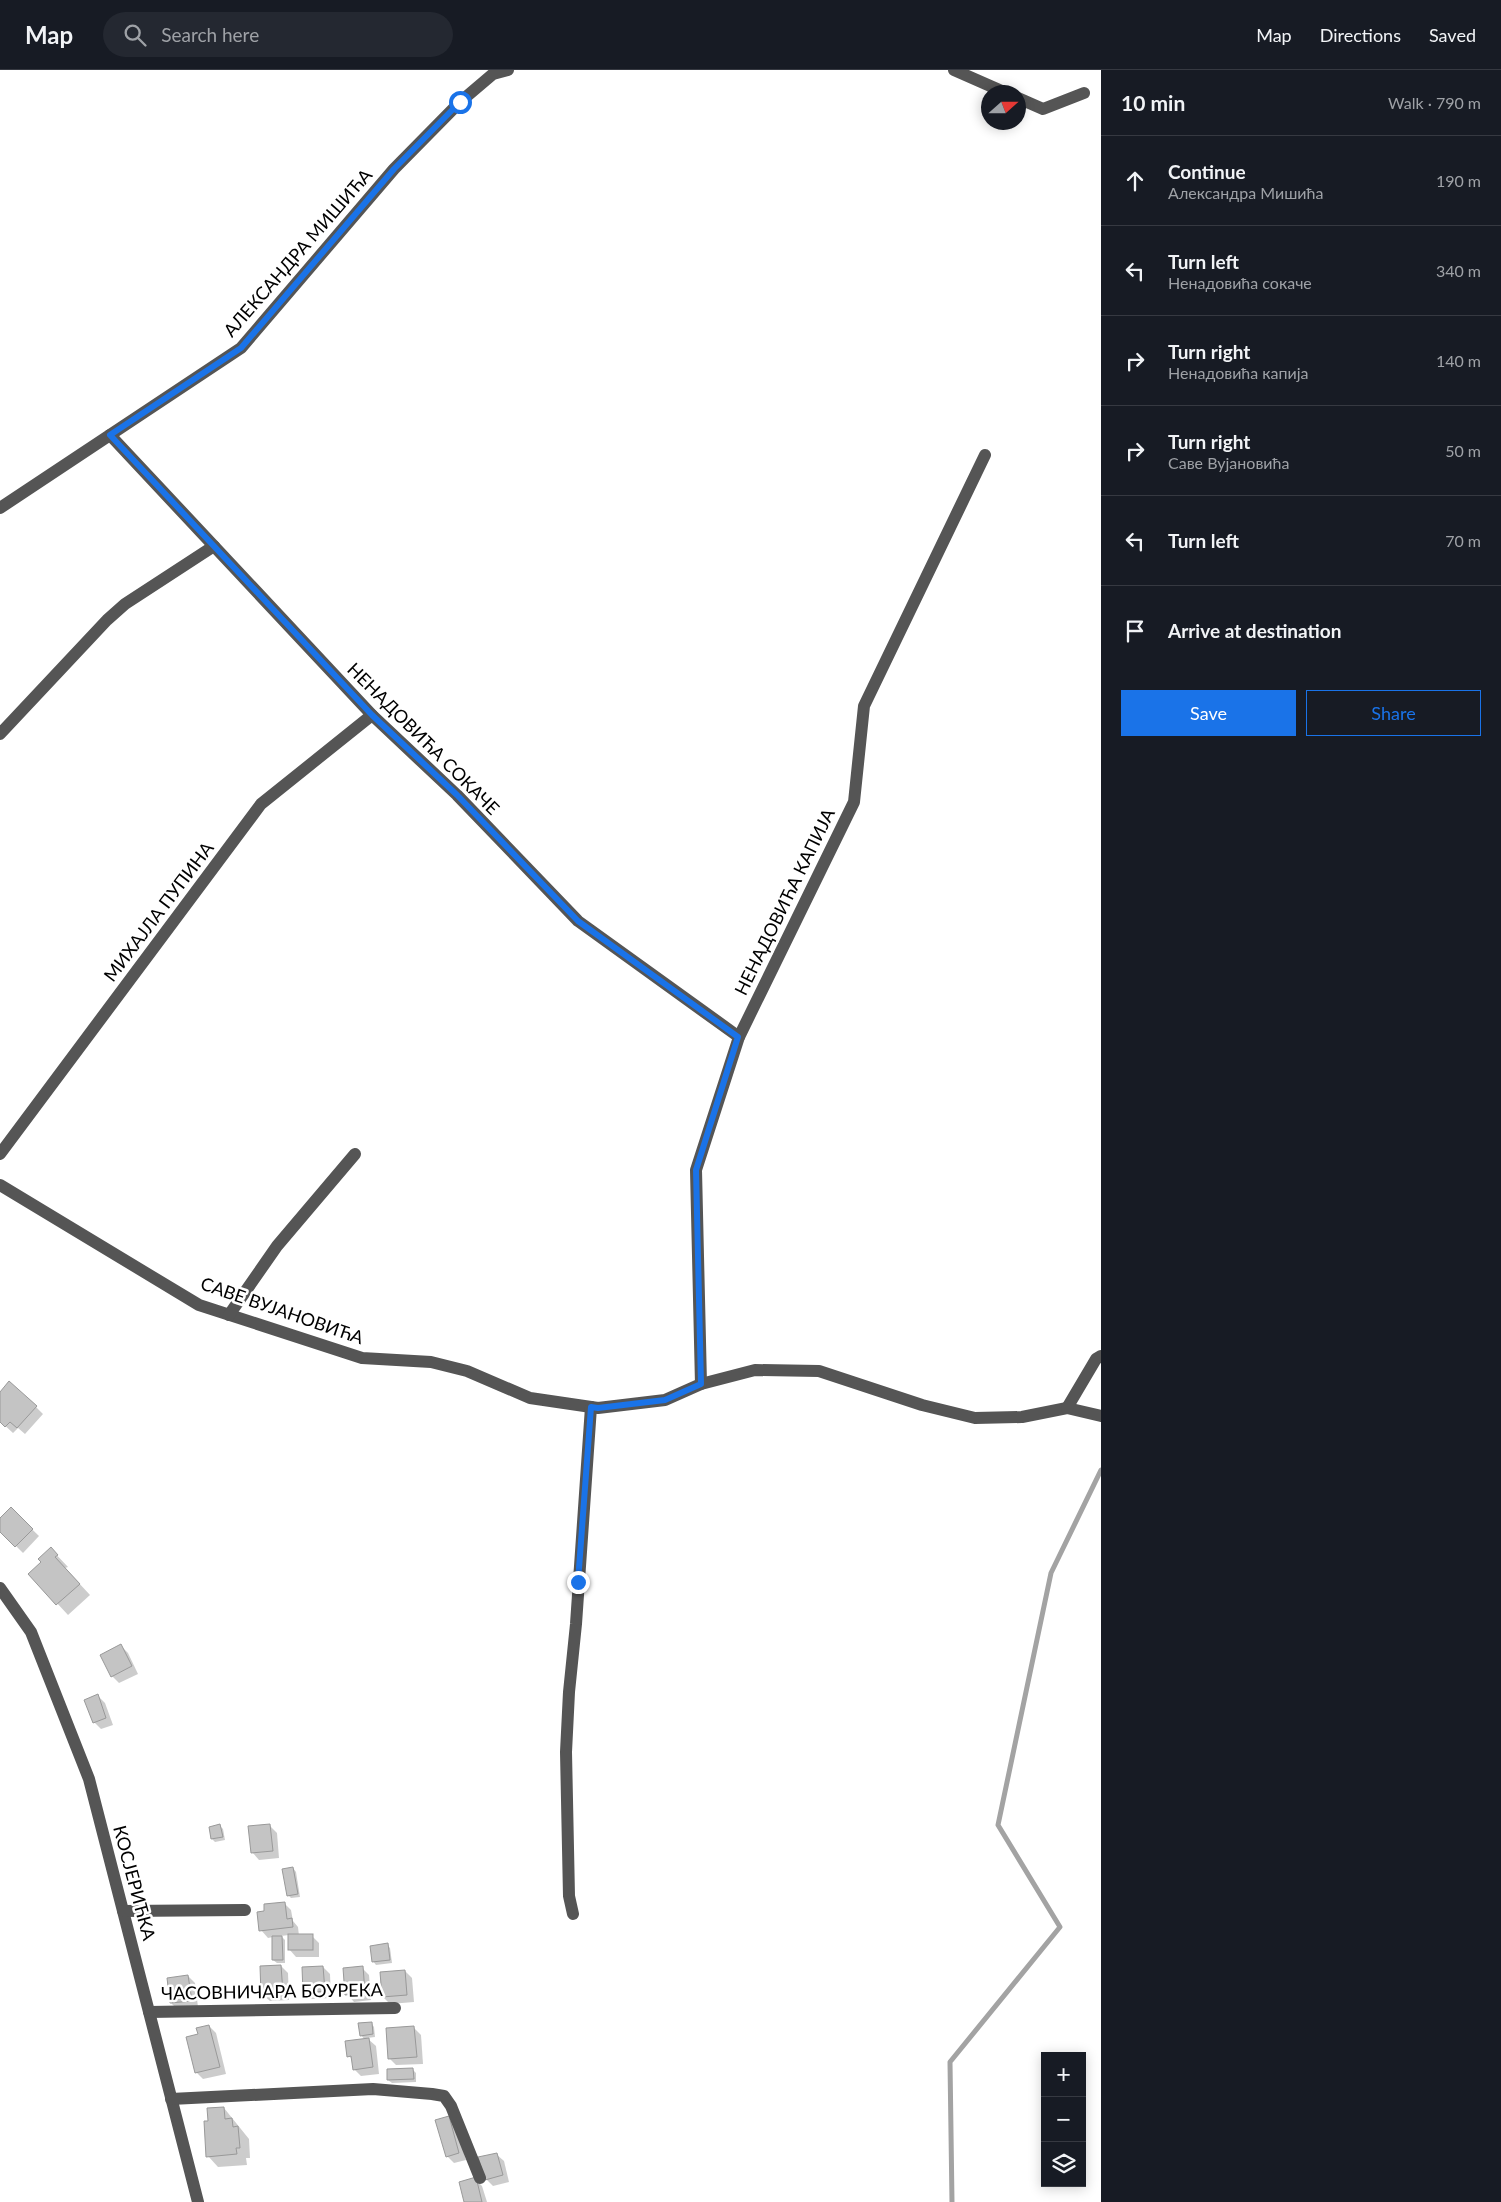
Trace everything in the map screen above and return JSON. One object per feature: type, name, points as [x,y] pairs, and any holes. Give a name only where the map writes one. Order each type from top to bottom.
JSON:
[{"type":"street","name":"АЛЕКСАНДРА МИШИЋА","points":[[0,508],[241,348],[394,169],[460,102],[493,74],[508,70]]},
{"type":"street","points":[[954,70],[988,85]]},
{"type":"street","points":[[1026,102],[1043,109],[1084,93]]},
{"type":"street","name":"НЕНАДОВИЋА СОКАЧЕ","points":[[110,435],[372,715],[457,795],[578,921],[738,1037]]},
{"type":"street","name":"НЕНАДОВИЋА КАПИЈА","points":[[701,1384],[696,1170],[738,1037],[854,802],[864,706],[985,455]]},
{"type":"street","points":[[0,734],[124,604],[214,546]]},
{"type":"street","name":"МИХАЈЛА ПУПИНА","points":[[0,1154],[261,804],[372,715]]},
{"type":"street","points":[[229,1314],[277,1246],[355,1154]]},
{"type":"street","name":"САВЕ ВУЈАНОВИЋА","points":[[0,1185],[200,1305],[362,1358],[431,1362],[467,1371],[530,1398],[598,1408],[665,1400],[701,1384],[755,1370],[819,1371],[922,1405],[975,1418],[1022,1417],[1067,1408],[1101,1416]]},
{"type":"street","points":[[1067,1408],[1096,1359],[1101,1356]]},
{"type":"street","points":[[573,1914],[570,1896],[566,1752],[591,1407]]},
{"type":"street","name":"КОСЈЕРИЋКА","points":[[0,1588],[31,1632],[89,1779],[198,2202]]},
{"type":"street","points":[[123,1910],[244,1910]]},
{"type":"street","name":"ЧАСОВНИЧАРА БОУРЕКА","points":[[149,2012],[395,2008]]},
{"type":"street","points":[[171,2098],[373,2089],[444,2096],[451,2106],[480,2178]]},
{"type":"building","points":[[9,1381],[37,1406],[17,1428],[10,1422],[5,1427],[0,1422],[0,1392]]},
{"type":"building","points":[[11,1507],[33,1529],[15,1547],[0,1532],[0,1518]]},
{"type":"building","points":[[51,1547],[58,1555],[55,1557],[80,1584],[56,1605],[28,1574],[41,1562],[38,1559]]},
{"type":"building","points":[[121,1644],[132,1666],[111,1677],[100,1655]]},
{"type":"building","points":[[98,1694],[106,1718],[93,1723],[84,1700]]},
{"type":"building","points":[[220,1824],[223,1837],[211,1839],[209,1827]]},
{"type":"building","points":[[270,1824],[273,1851],[251,1853],[248,1826]]},
{"type":"building","points":[[293,1867],[298,1894],[287,1896],[282,1869]]},
{"type":"building","points":[[285,1902],[287,1919],[292,1918],[293,1927],[259,1931],[257,1912],[264,1911],[264,1904]]},
{"type":"building","points":[[288,1934],[313,1934],[313,1950],[288,1950]]},
{"type":"building","points":[[272,1936],[282,1936],[283,1960],[272,1960]]},
{"type":"building","points":[[388,1943],[390,1960],[372,1962],[370,1946]]},
{"type":"building","points":[[281,1965],[283,1993],[261,1995],[260,1966]]},
{"type":"building","points":[[323,1966],[325,1991],[303,1993],[302,1967]]},
{"type":"building","points":[[363,1966],[365,1993],[345,1995],[343,1968]]},
{"type":"building","points":[[405,1970],[407,1995],[382,1997],[380,1972]]},
{"type":"building","points":[[188,1975],[192,2001],[170,2003],[167,1978]]},
{"type":"building","points":[[372,2022],[373,2034],[360,2036],[358,2023]]},
{"type":"building","points":[[209,2025],[220,2067],[195,2073],[186,2037],[198,2034],[196,2028]]},
{"type":"building","points":[[414,2026],[417,2057],[388,2059],[386,2028]]},
{"type":"building","points":[[369,2038],[373,2067],[353,2070],[351,2056],[347,2057],[345,2041]]},
{"type":"building","points":[[413,2068],[414,2079],[387,2080],[387,2069]]},
{"type":"building","points":[[224,2107],[225,2119],[232,2118],[233,2127],[238,2126],[240,2148],[236,2148],[237,2154],[206,2157],[204,2121],[208,2121],[207,2108]]},
{"type":"building","points":[[449,2116],[459,2153],[446,2157],[435,2120]]},
{"type":"building","points":[[497,2153],[503,2175],[485,2180],[478,2157]]},
{"type":"building","points":[[476,2177],[482,2202],[464,2202],[459,2182]]},
{"type":"waterway","points":[[952,2202],[950,2062],[1060,1927],[998,1825],[1051,1573],[1101,1470]]},
{"type":"route","points":[[460,102],[394,169],[241,348],[110,435],[372,715],[457,795],[578,921],[738,1037],[696,1170],[701,1384],[665,1400],[598,1408],[591,1407],[578,1582]]}]
